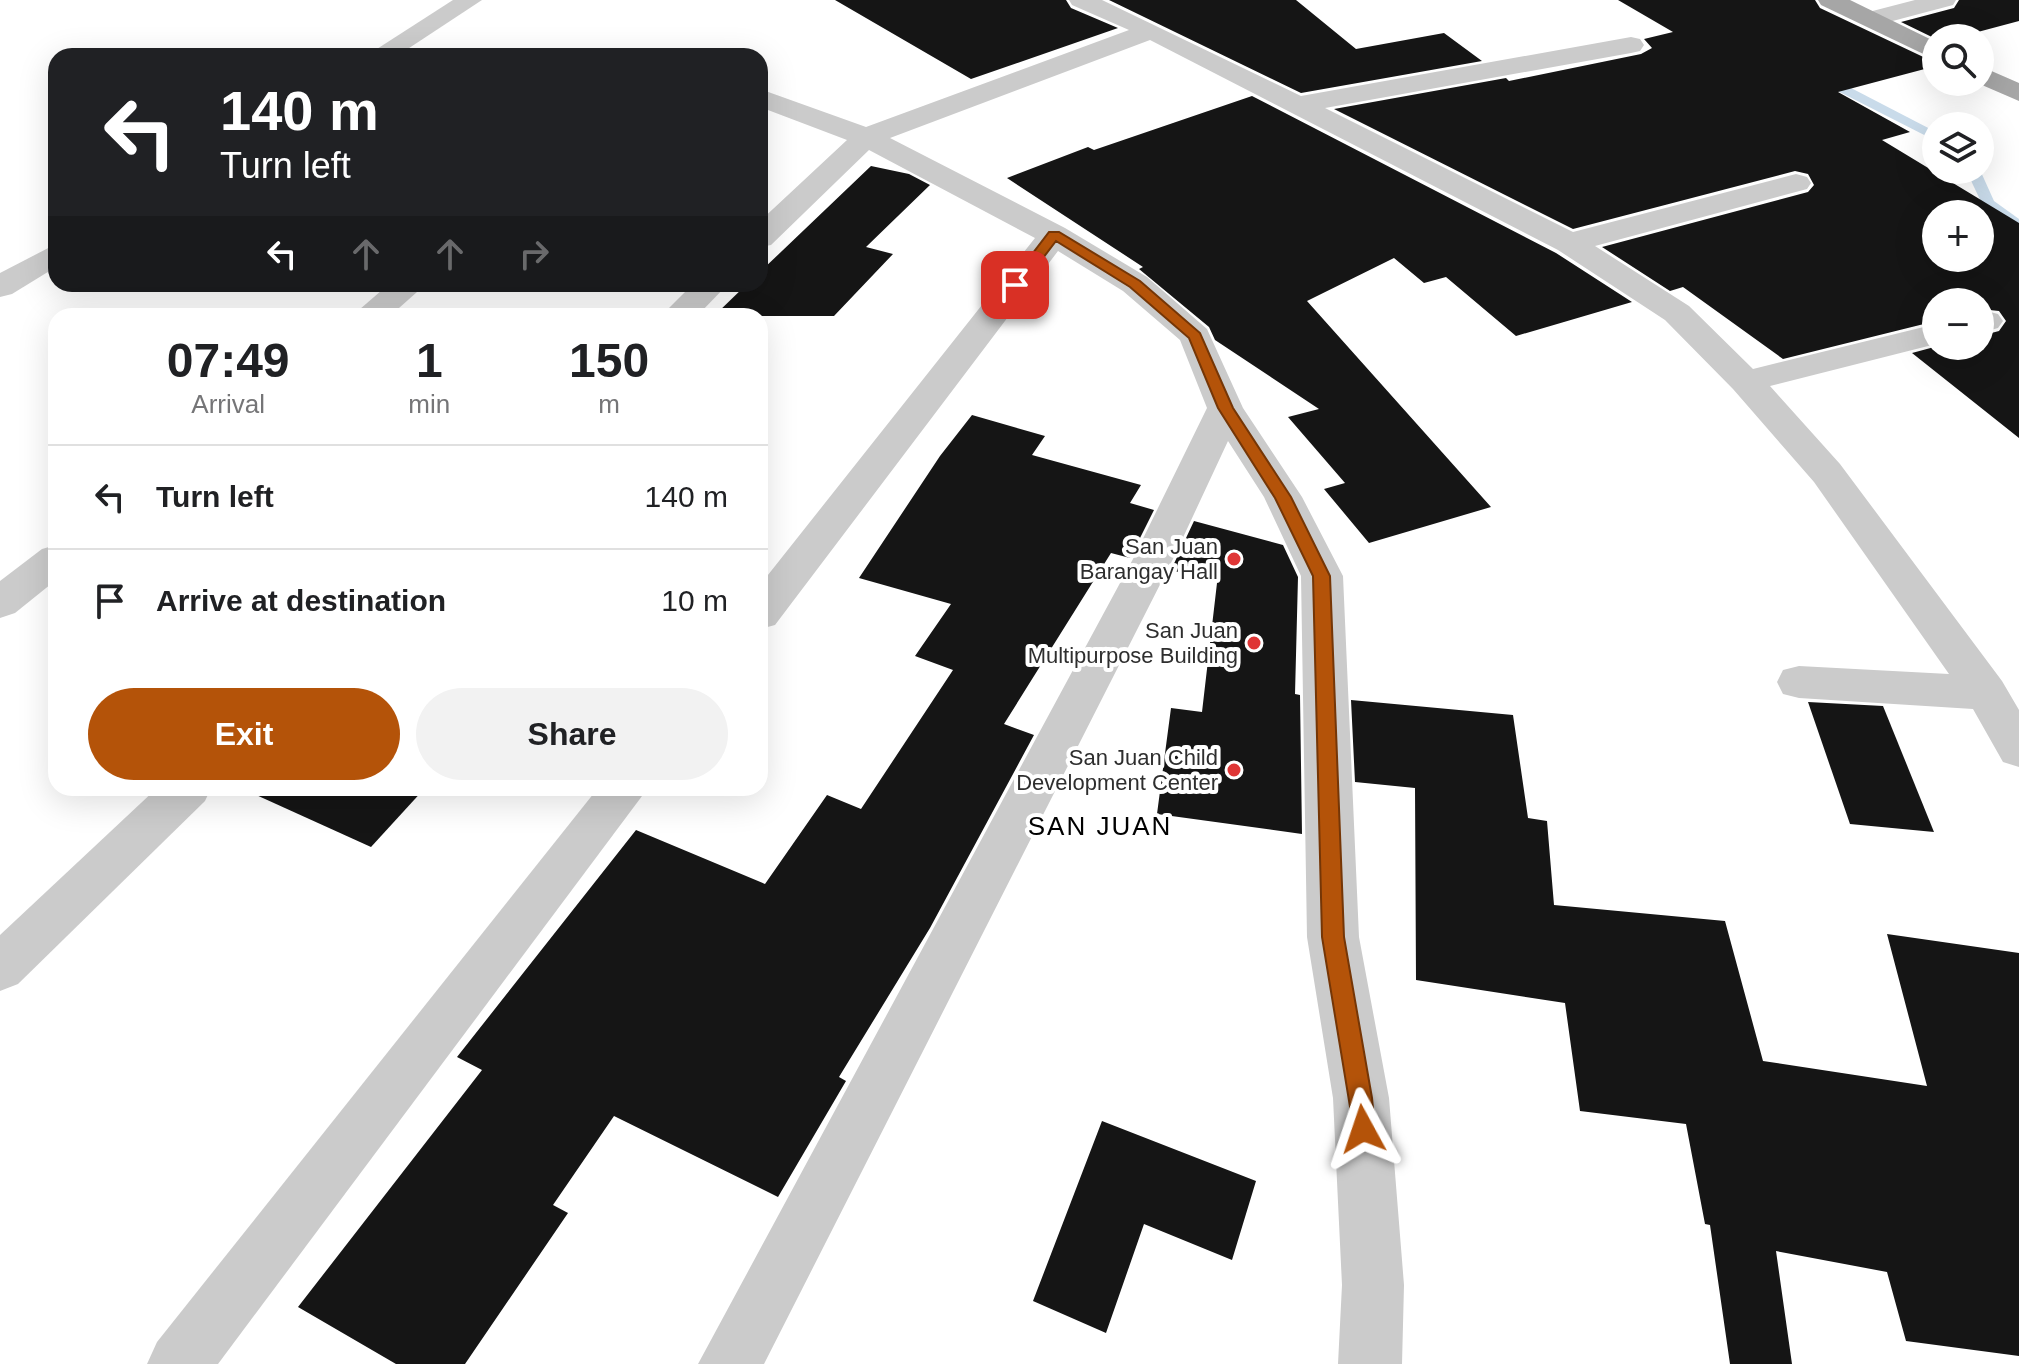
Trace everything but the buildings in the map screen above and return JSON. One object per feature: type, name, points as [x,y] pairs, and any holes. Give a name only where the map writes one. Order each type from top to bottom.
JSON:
[{"type":"main road","points":[[1830,0],[1922,45]]},
{"type":"main road","points":[[1994,80],[2018,91]]},
{"type":"street","points":[[392,48],[470,0]]},
{"type":"street","points":[[1081,0],[1151,31],[1569,243],[1677,313],[1746,381],[1827,473],[1986,693],[2019,749]]},
{"type":"street","points":[[1870,19],[1944,0]]},
{"type":"street","points":[[768,230],[866,137],[1151,31]]},
{"type":"street","points":[[1297,105],[1631,45]]},
{"type":"street","points":[[768,100],[866,137],[1054,235],[1135,284],[1195,336],[1225,408],[1283,497],[1322,576],[1333,937],[1361,1098],[1373,1285],[1370,1364]]},
{"type":"street","points":[[1569,243],[1796,183]]},
{"type":"street","points":[[768,604],[1054,235]]},
{"type":"street","points":[[0,287],[48,259]]},
{"type":"street","points":[[379,308],[400,292]]},
{"type":"street","points":[[686,308],[704,292]]},
{"type":"street","points":[[1746,381],[1922,337]]},
{"type":"street","points":[[730,1364],[1153,559],[1225,408]]},
{"type":"street","points":[[0,603],[48,565]]},
{"type":"street","points":[[1799,682],[1986,693]]},
{"type":"street","points":[[0,968],[180,796]]},
{"type":"street","points":[[179,1364],[619,796]]},
{"type":"waterway","points":[[1822,78],[1922,130]]},
{"type":"waterway","points":[[1979,184],[1988,203],[2019,226]]},
{"type":"place","name":"San Juan Barangay Hall","points":[[1234,559]]},
{"type":"place","name":"San Juan Multipurpose Building","points":[[1254,643]]},
{"type":"place","name":"San Juan Child Development Center","points":[[1234,770]]},
{"type":"district","name":"SAN JUAN","points":[[1100,826]]},
{"type":"route","points":[[1015,285],[1054,235],[1135,284],[1195,336],[1225,408],[1283,497],[1322,576],[1333,937],[1361,1098],[1363,1129]]}]
